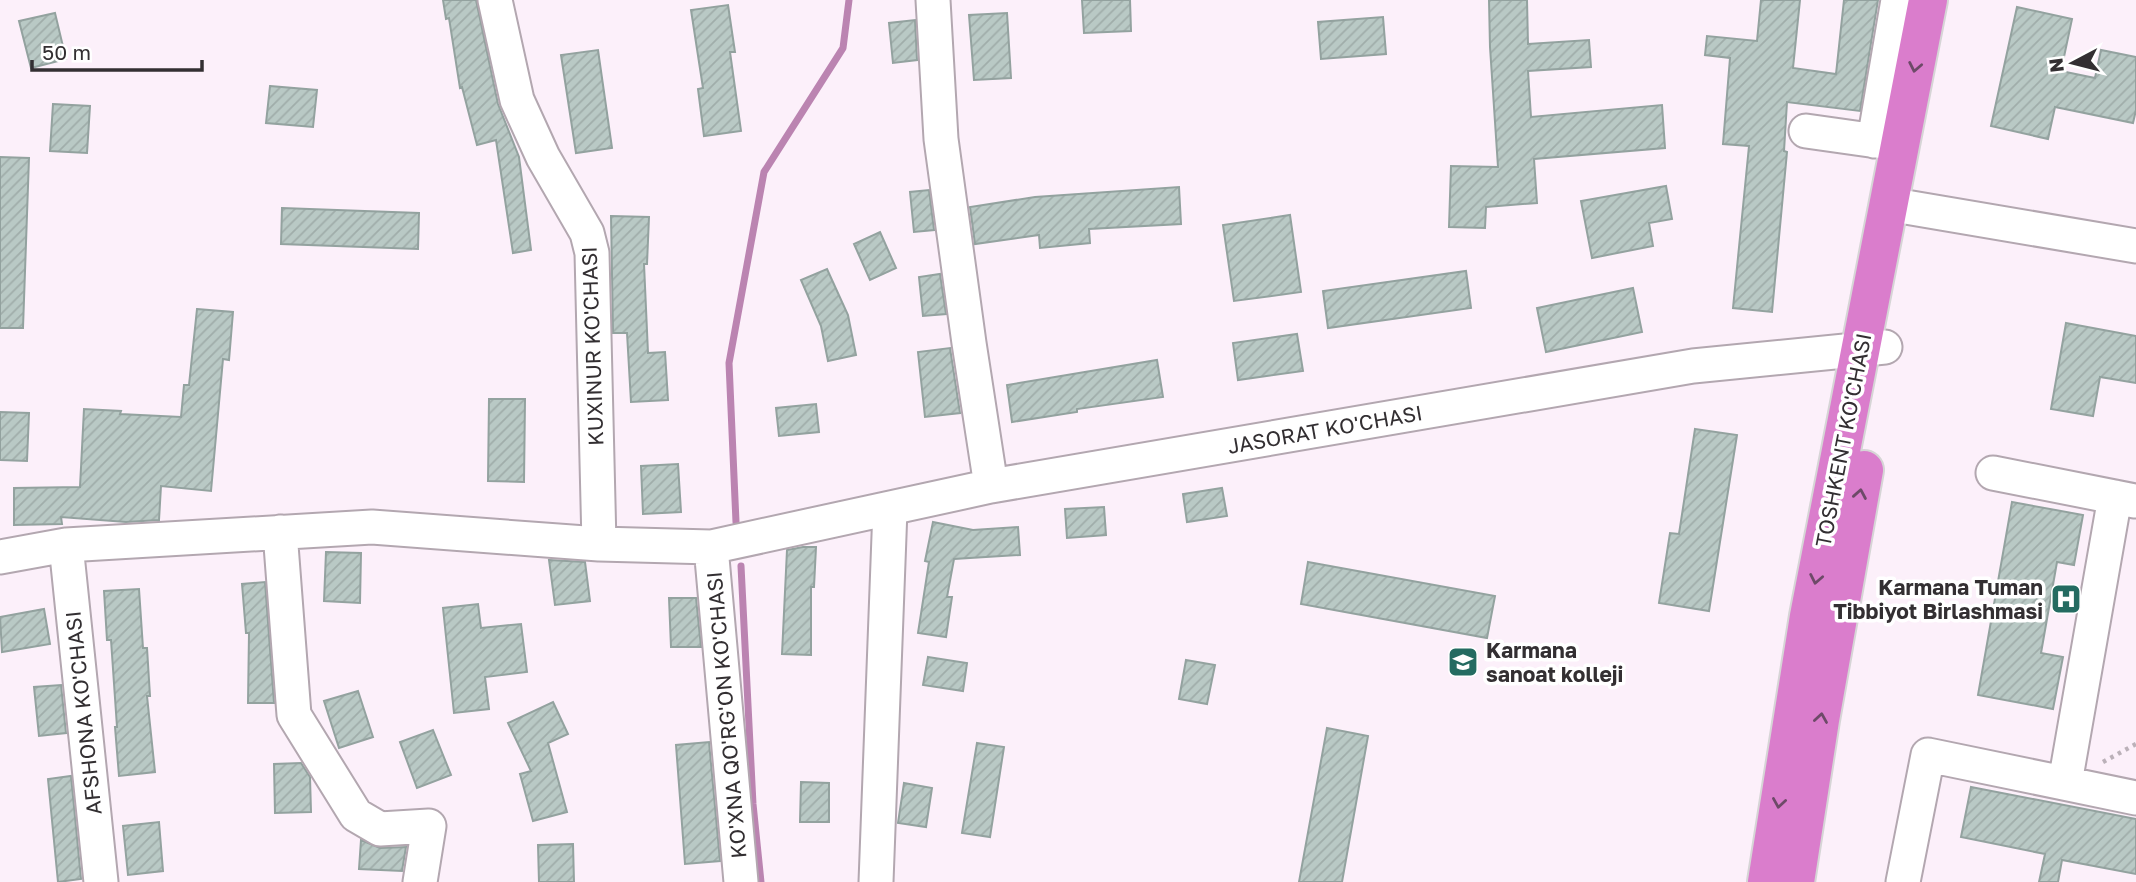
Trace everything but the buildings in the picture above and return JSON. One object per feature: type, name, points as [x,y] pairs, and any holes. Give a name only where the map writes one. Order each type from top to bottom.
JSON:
[{"type":"highway","name":"TOSHKENT KO'CHASI","points":[[1899,206],[1887,142],[1928,0]]},
{"type":"highway","name":"TOSHKENT KO'CHASI","points":[[1795,882],[1874,347],[1899,206],[1954,0]]},
{"type":"highway","name":"TOSHKENT KO'CHASI","points":[[1767,882],[1808,616],[1874,347]]},
{"type":"street","name":"KUXINUR KO'CHASI","points":[[495,0],[517,100],[543,157],[587,233],[592,253],[599,544]]},
{"type":"street","points":[[933,0],[941,139],[992,486]]},
{"type":"street","points":[[1806,131],[1887,142],[1898,0]]},
{"type":"street","points":[[1899,206],[2136,246]]},
{"type":"street","name":"JASORAT KO'CHASI","points":[[0,557],[66,545],[372,527],[599,544],[711,547],[992,486],[1693,366],[1874,347]]},
{"type":"street","points":[[1993,473],[2126,499],[2066,783]]},
{"type":"street","points":[[876,882],[890,509]]},
{"type":"street","points":[[280,532],[295,715],[356,815],[380,829],[429,826],[420,882]]},
{"type":"street","name":"AFSHONA KO'CHASI","points":[[66,545],[101,882]]},
{"type":"street","name":"KO'XNA QO'RG'ON KO'CHASI","points":[[711,547],[741,882]]},
{"type":"street","points":[[1903,882],[1928,755],[2136,797]]},
{"type":"waterway","points":[[736,522],[729,363],[764,172],[843,48],[849,0]]},
{"type":"waterway","points":[[741,566],[753,804],[761,882]]},
{"type":"place","name":"Karmana Tuman Tibbiyot Birlashmasi","points":[[2066,599]]},
{"type":"place","name":"Karmana sanoat kolleji","points":[[1463,662]]}]
